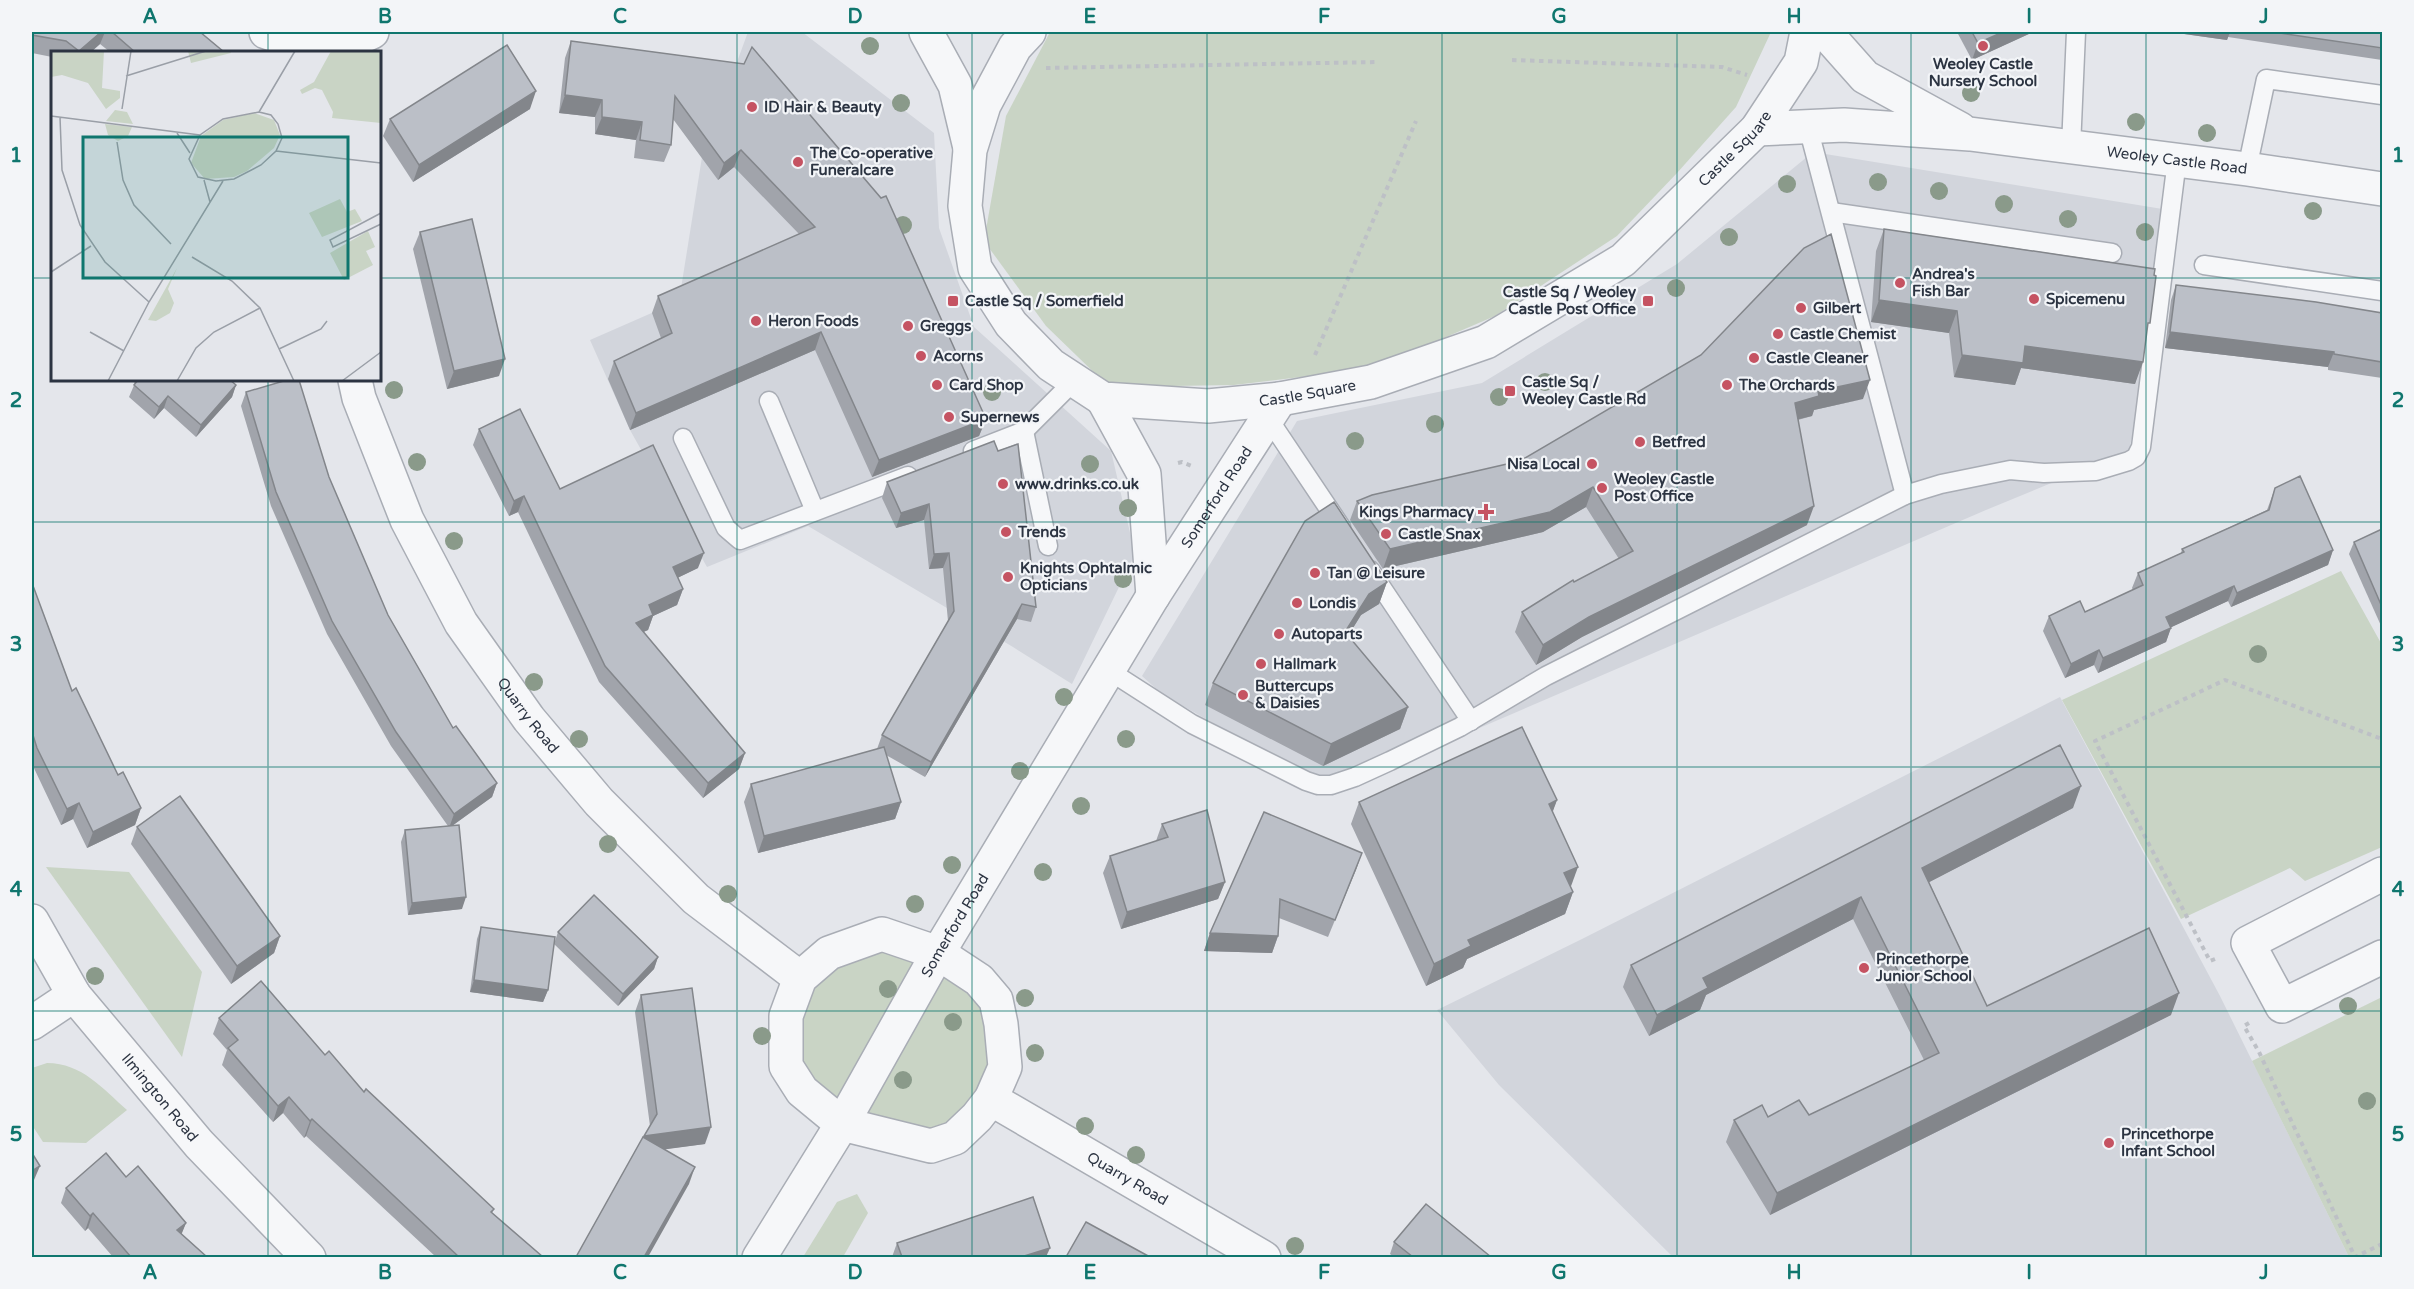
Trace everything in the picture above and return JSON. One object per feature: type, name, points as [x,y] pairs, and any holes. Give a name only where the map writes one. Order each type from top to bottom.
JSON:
[{"type":"street","points":[[266,32],[308,50],[352,41],[372,32]]},
{"type":"street","points":[[926,32],[955,85],[970,150]]},
{"type":"street","name":"Castle Square","points":[[1029,32],[1015,47],[984,105],[970,150],[965,206],[975,268],[1011,324],[1051,365],[1103,399],[1274,409],[1371,382],[1486,342],[1623,260],[1757,129],[1801,62],[1807,32]]},
{"type":"street","name":"Weoley Castle Road","points":[[1825,32],[1865,77],[1970,134]]},
{"type":"street","name":"Weoley Castle Road","points":[[1757,129],[1844,125],[1970,134],[2247,169],[2382,189]]},
{"type":"street","name":"Quarry Road","points":[[355,381],[359,398],[407,520],[461,624],[529,718],[599,802],[696,899],[800,978]]},
{"type":"street","points":[[1103,399],[1144,474],[1153,596]]},
{"type":"street","name":"Somerford Road","points":[[759,1257],[842,1124],[938,954],[1108,670],[1274,409]]},
{"type":"street","points":[[2382,874],[2248,943],[2282,1006],[2382,957]]},
{"type":"street","name":"Ilmington Road","points":[[32,921],[74,995],[199,1144],[309,1257]]},
{"type":"street","points":[[882,934],[938,954],[979,980],[996,1000],[1005,1067],[991,1099],[977,1117],[955,1138],[931,1146],[842,1124],[802,1091],[786,1066],[786,1016],[800,978],[829,953],[882,934]]},
{"type":"street","points":[[32,1023],[74,995]]},
{"type":"street","name":"Quarry Road","points":[[991,1099],[1264,1257]]},
{"type":"lane","points":[[2072,147],[2076,32]]},
{"type":"lane","points":[[2247,169],[2266,79],[2382,95]]},
{"type":"lane","points":[[1808,127],[1905,495]]},
{"type":"lane","points":[[1108,670],[1192,724],[1318,785],[1330,785],[1356,777],[1471,721],[1546,676],[1905,495],[1981,474],[2010,470],[2044,473],[2096,471],[2136,458],[2143,433],[2176,160]]},
{"type":"lane","points":[[1831,212],[2112,253]]},
{"type":"lane","points":[[2204,265],[2382,291]]},
{"type":"lane","points":[[958,456],[1024,431],[1075,381]]},
{"type":"lane","points":[[769,400],[815,511]]},
{"type":"lane","points":[[1274,409],[1354,547],[1471,721]]},
{"type":"lane","points":[[1024,431],[1048,546]]},
{"type":"lane","points":[[683,438],[726,528],[740,540],[925,469]]},
{"type":"path","points":[[1512,60],[1722,67],[1754,77]]},
{"type":"path","points":[[1044,68],[1378,62]]},
{"type":"path","points":[[1311,364],[1416,122]]},
{"type":"path","points":[[2248,943],[2210,961],[2095,741],[2225,680],[2382,739]]},
{"type":"path","points":[[2282,1006],[2244,1026],[2259,1052],[2355,1257],[2382,1244]]},
{"type":"shaded area","points":[[748,32],[802,32],[934,133],[939,228],[974,327],[1111,451],[1135,554],[1072,684],[808,526],[707,567],[630,430],[590,340],[679,301],[702,157]]},
{"type":"shaded area","points":[[1813,152],[2181,212],[2129,451],[1986,510],[1333,791],[1162,694],[1142,676],[1297,421],[1482,383],[1677,264]]},
{"type":"shaded area","name":"Princethorpe Junior School","points":[[2060,697],[2220,996],[2349,1257],[1673,1257],[1499,1085],[1437,1010],[1582,939]]},
{"type":"green space","points":[[1050,32],[1771,32],[1736,107],[1617,236],[1495,316],[1374,368],[1234,385],[1109,387],[1046,326],[984,241],[1006,116]]},
{"type":"green space","points":[[2341,571],[2382,645],[2382,847],[2305,881],[2290,868],[2181,919],[2062,700]]},
{"type":"green space","points":[[46,867],[129,872],[202,972],[182,1057]]},
{"type":"green space","points":[[878,941],[922,962],[842,1120],[793,1066],[793,1020],[808,991],[836,959]]},
{"type":"green space","points":[[943,967],[977,984],[999,1069],[955,1134],[860,1118]]},
{"type":"green space","points":[[2382,997],[2382,1257],[2349,1257],[2252,1061]]},
{"type":"green space","points":[[47,1063],[60,1064],[81,1072],[127,1110],[86,1143],[43,1142],[32,1125],[32,1068]]},
{"type":"green space","points":[[857,1194],[868,1213],[843,1257],[803,1257],[837,1202]]},
{"type":"building","points":[[32,32],[101,32],[79,51],[66,41],[32,35]]},
{"type":"building","points":[[112,32],[200,32],[223,51],[134,51]]},
{"type":"building","points":[[1972,32],[2003,32],[1978,43]]},
{"type":"building","points":[[2273,32],[2382,32],[2382,48]]},
{"type":"building","points":[[571,41],[744,64],[752,47],[881,198],[886,196],[986,419],[879,460],[821,332],[636,413],[614,361],[672,333],[658,296],[815,227],[741,150],[724,163],[675,96],[671,145],[640,140],[642,122],[602,117],[602,100],[565,95]]},
{"type":"building","points":[[507,45],[536,91],[419,165],[390,119]]},
{"type":"building","points":[[472,219],[505,359],[454,371],[420,232]]},
{"type":"building","points":[[1884,229],[2155,269],[2150,323],[2148,323],[2143,362],[2025,346],[2023,363],[1962,355],[1957,311],[1879,300]]},
{"type":"building","points":[[1831,234],[1870,380],[1818,391],[1819,396],[1795,403],[1814,506],[1589,617],[1543,645],[1522,612],[1573,580],[1574,582],[1633,551],[1593,487],[1550,512],[1390,549],[1357,501],[1372,495],[1520,461],[1701,355],[1804,248]]},
{"type":"building","points":[[2176,285],[2316,302],[2382,313],[2382,362],[2334,354],[2334,352],[2170,332]]},
{"type":"building","points":[[137,381],[231,381],[236,385],[201,425],[168,396],[159,407],[134,385]]},
{"type":"building","points":[[284,381],[299,381],[329,477],[388,615],[453,728],[456,726],[497,783],[454,814],[396,732],[332,621],[276,492],[246,392]]},
{"type":"building","points":[[520,409],[560,489],[653,445],[704,553],[673,567],[683,589],[649,605],[653,615],[636,623],[745,753],[708,783],[605,666],[524,496],[514,501],[479,429]]},
{"type":"building","points":[[994,441],[998,451],[1018,444],[1036,607],[1022,604],[931,762],[882,735],[954,611],[949,553],[934,554],[929,504],[901,513],[887,482]]},
{"type":"building","points":[[2300,476],[2333,550],[2237,593],[2234,586],[2166,617],[2171,628],[2103,658],[2099,650],[2071,664],[2049,616],[2080,601],[2085,612],[2143,585],[2138,573],[2184,552],[2182,549],[2269,510],[2275,488]]},
{"type":"building","points":[[1334,502],[1387,582],[1369,594],[1345,632],[1408,707],[1331,744],[1213,683],[1305,521]]},
{"type":"building","points":[[2382,529],[2382,607],[2354,542]]},
{"type":"building","points":[[32,583],[72,691],[76,688],[118,775],[123,772],[141,808],[93,832],[79,803],[67,809],[37,748],[32,732]]},
{"type":"building","points":[[1522,727],[1557,800],[1549,804],[1578,867],[1564,873],[1573,892],[1468,940],[1471,946],[1434,964],[1359,802]]},
{"type":"building","points":[[2060,745],[2081,786],[1922,868],[1987,1006],[2149,928],[2179,993],[1777,1193],[1734,1120],[1762,1105],[1768,1117],[1799,1100],[1809,1115],[1939,1053],[1861,897],[1703,978],[1708,988],[1657,1015],[1631,965]]},
{"type":"building","points":[[884,747],[901,802],[764,836],[751,784]]},
{"type":"building","points":[[180,796],[280,936],[237,966],[137,827]]},
{"type":"building","points":[[1207,810],[1225,882],[1127,912],[1110,856],[1168,837],[1162,824]]},
{"type":"building","points":[[1264,812],[1362,853],[1335,920],[1280,899],[1278,936],[1210,933]]},
{"type":"building","points":[[459,825],[466,897],[412,903],[405,830]]},
{"type":"building","points":[[594,895],[658,957],[623,994],[558,932]]},
{"type":"building","points":[[481,927],[555,937],[548,990],[474,980]]},
{"type":"building","points":[[261,981],[325,1055],[329,1051],[364,1092],[366,1089],[494,1209],[491,1212],[543,1257],[459,1257],[312,1119],[310,1121],[289,1097],[278,1106],[228,1048],[238,1040],[219,1018]]},
{"type":"building","points":[[692,988],[711,1127],[644,1136],[657,1114],[641,995]]},
{"type":"building","points":[[643,1137],[695,1167],[644,1257],[576,1257]]},
{"type":"building","points":[[32,1153],[40,1166],[32,1171]]},
{"type":"building","points":[[106,1153],[126,1177],[138,1166],[186,1223],[177,1230],[207,1257],[131,1257],[93,1213],[90,1216],[66,1188]]},
{"type":"building","points":[[1033,1197],[1050,1248],[1021,1257],[902,1257],[897,1243]]},
{"type":"building","points":[[1426,1204],[1491,1257],[1413,1257],[1394,1242]]},
{"type":"building","points":[[1086,1222],[1150,1257],[1066,1257]]},
{"type":"place","name":"Weoley Castle Nursery School","points":[[1983,46]]},
{"type":"place","name":"ID Hair & Beauty","points":[[752,107]]},
{"type":"place","name":"The Co-operative Funeralcare","points":[[798,162]]},
{"type":"place","name":"Andrea's Fish Bar","points":[[1900,283]]},
{"type":"place","name":"Spicemenu","points":[[2034,299]]},
{"type":"place","name":"Castle Sq / Somerfield","points":[[953,301]]},
{"type":"place","name":"Castle Sq / Weoley Castle Post Office","points":[[1648,301]]},
{"type":"place","name":"Gilbert","points":[[1801,308]]},
{"type":"place","name":"Heron Foods","points":[[756,321]]},
{"type":"place","name":"Greggs","points":[[908,326]]},
{"type":"place","name":"Castle Chemist","points":[[1778,334]]},
{"type":"place","name":"Acorns","points":[[921,356]]},
{"type":"place","name":"Castle Cleaner","points":[[1754,358]]},
{"type":"place","name":"Card Shop","points":[[937,385]]},
{"type":"place","name":"The Orchards","points":[[1727,385]]},
{"type":"place","name":"Castle Sq / Weoley Castle Rd","points":[[1510,391]]},
{"type":"place","name":"Supernews","points":[[949,417]]},
{"type":"place","name":"Betfred","points":[[1640,442]]},
{"type":"place","name":"Nisa Local","points":[[1592,464]]},
{"type":"place","name":"www.drinks.co.uk","points":[[1003,484]]},
{"type":"place","name":"Weoley Castle Post Office","points":[[1602,488]]},
{"type":"place","name":"Kings Pharmacy","points":[[1486,512]]},
{"type":"place","name":"Trends","points":[[1006,532]]},
{"type":"place","name":"Castle Snax","points":[[1386,534]]},
{"type":"place","name":"Tan @ Leisure","points":[[1315,573]]},
{"type":"place","name":"Knights Ophtalmic Opticians","points":[[1008,577]]},
{"type":"place","name":"Londis","points":[[1297,603]]},
{"type":"place","name":"Autoparts","points":[[1279,634]]},
{"type":"place","name":"Hallmark","points":[[1261,664]]},
{"type":"place","name":"Buttercups & Daisies","points":[[1243,695]]},
{"type":"place","name":"Princethorpe Junior School","points":[[1864,968]]},
{"type":"place","name":"Princethorpe Infant School","points":[[2109,1143]]}]
